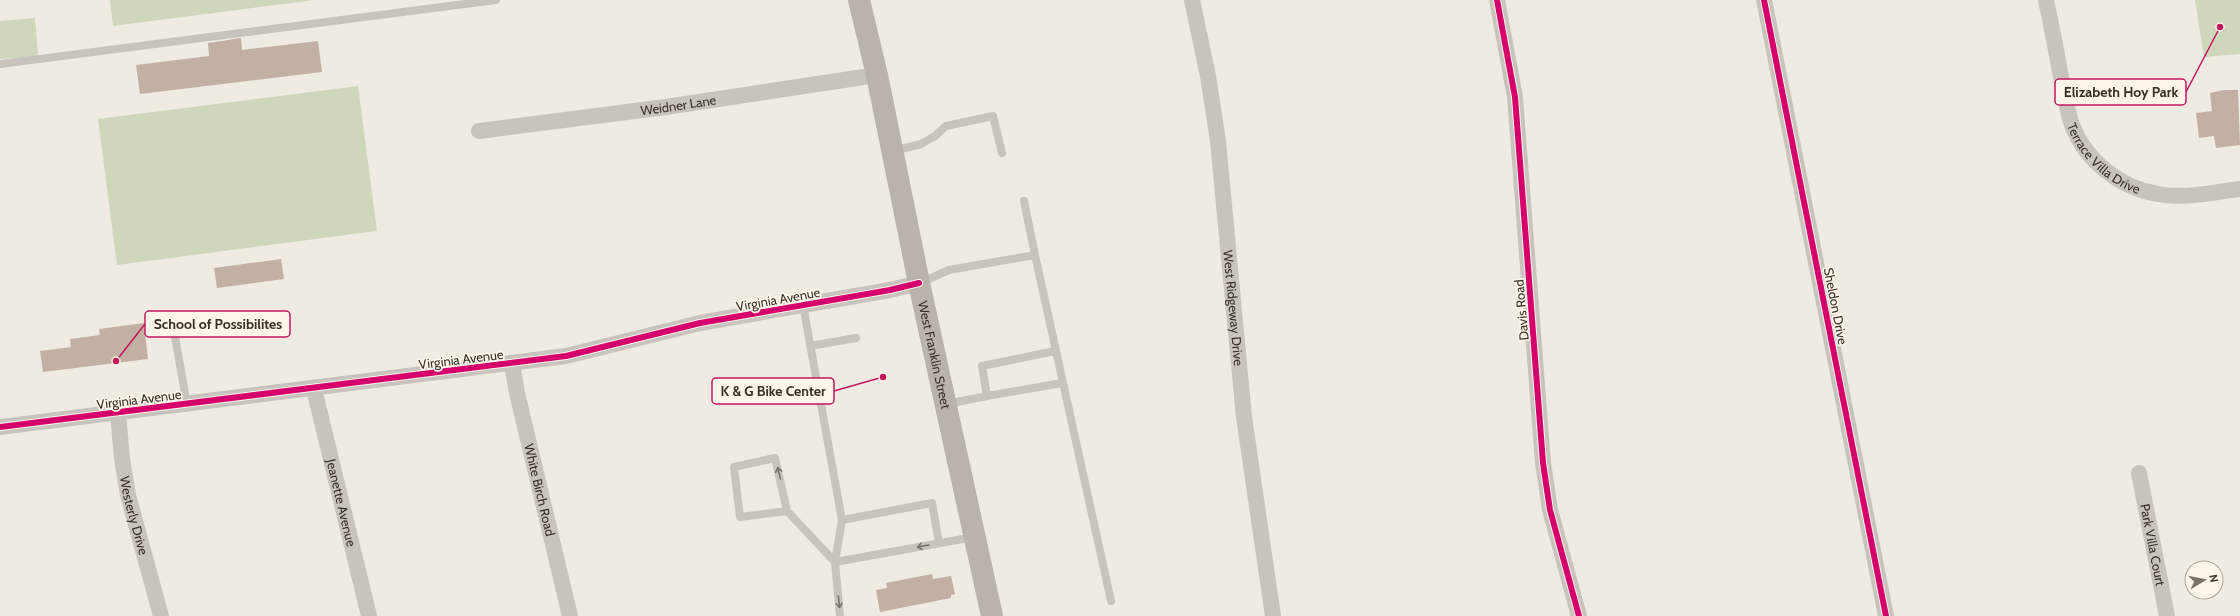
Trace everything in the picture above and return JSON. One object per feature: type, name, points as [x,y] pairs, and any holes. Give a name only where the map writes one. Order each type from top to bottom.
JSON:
[{"type":"main road","name":"West Franklin Street","points":[[859,0],[877,75],[919,283],[947,404],[992,616]]},
{"type":"street","name":"West Ridgeway Drive","points":[[1192,0],[1208,76],[1218,141],[1244,417],[1273,616]]},
{"type":"street","name":"Davis Road","points":[[1497,0],[1515,97],[1542,463],[1550,510],[1579,616]]},
{"type":"street","name":"Sheldon Drive","points":[[1764,0],[1886,616]]},
{"type":"street","name":"Terrace Villa Drive","points":[[2046,0],[2068,112],[2080,142],[2092,158],[2110,175],[2122,182],[2158,194],[2176,196],[2240,189]]},
{"type":"street","name":"Weidner Lane","points":[[479,131],[666,107],[877,75]]},
{"type":"street","name":"Virginia Avenue","points":[[0,427],[187,405],[566,356],[700,323],[919,283]]},
{"type":"street","name":"White Birch Road","points":[[512,364],[517,393],[570,616]]},
{"type":"street","name":"Jeanette Avenue","points":[[314,389],[369,616]]},
{"type":"street","name":"Westerly Drive","points":[[118,413],[122,459],[128,495],[161,616]]},
{"type":"street","name":"Park Villa Court","points":[[2139,473],[2167,616]]},
{"type":"lane","points":[[0,64],[496,0]]},
{"type":"lane","points":[[893,151],[921,144],[935,136],[946,126],[993,116],[1002,154]]},
{"type":"lane","points":[[1024,201],[1055,351],[1111,601]]},
{"type":"lane","points":[[919,283],[949,270],[1035,255]]},
{"type":"lane","points":[[803,305],[842,520],[835,562],[840,616]]},
{"type":"lane","points":[[174,324],[187,405]]},
{"type":"lane","points":[[810,346],[856,338]]},
{"type":"lane","points":[[987,396],[982,366],[1055,351]]},
{"type":"lane","points":[[947,404],[1062,383]]},
{"type":"lane","points":[[787,511],[740,517],[734,467],[775,458],[787,511],[835,562]]},
{"type":"lane","points":[[842,520],[932,503],[939,543]]},
{"type":"lane","points":[[835,562],[975,537]]},
{"type":"green space","points":[[110,0],[314,0],[113,26]]},
{"type":"green space","points":[[2195,0],[2240,0],[2240,54],[2204,57]]},
{"type":"green space","points":[[35,18],[38,56],[0,59],[0,21]]},
{"type":"green space","points":[[358,86],[377,231],[117,265],[98,119]]},
{"type":"building","points":[[241,38],[242,50],[318,41],[322,72],[140,94],[136,65],[209,56],[208,43]]},
{"type":"building","points":[[2224,90],[2238,90],[2240,145],[2216,148],[2214,136],[2199,138],[2196,113],[2212,111],[2210,93]]},
{"type":"building","points":[[281,259],[284,279],[217,288],[214,268]]},
{"type":"building","points":[[144,323],[148,359],[43,372],[40,351],[71,347],[70,339],[100,335],[99,329]]},
{"type":"building","points":[[932,574],[933,579],[951,576],[955,594],[951,595],[951,598],[880,612],[876,590],[887,588],[886,583]]},
{"type":"cycle path","points":[[1497,0],[1515,97],[1543,463],[1550,510],[1579,616]]},
{"type":"cycle path","points":[[1764,0],[1886,616]]},
{"type":"cycle path","points":[[0,427],[566,356],[700,323],[890,290],[919,283]]},
{"type":"place","name":"Elizabeth Hoy Park","points":[[2220,27]]},
{"type":"place","name":"School of Possibilites","points":[[116,361]]},
{"type":"place","name":"K & G Bike Center","points":[[883,377]]}]
